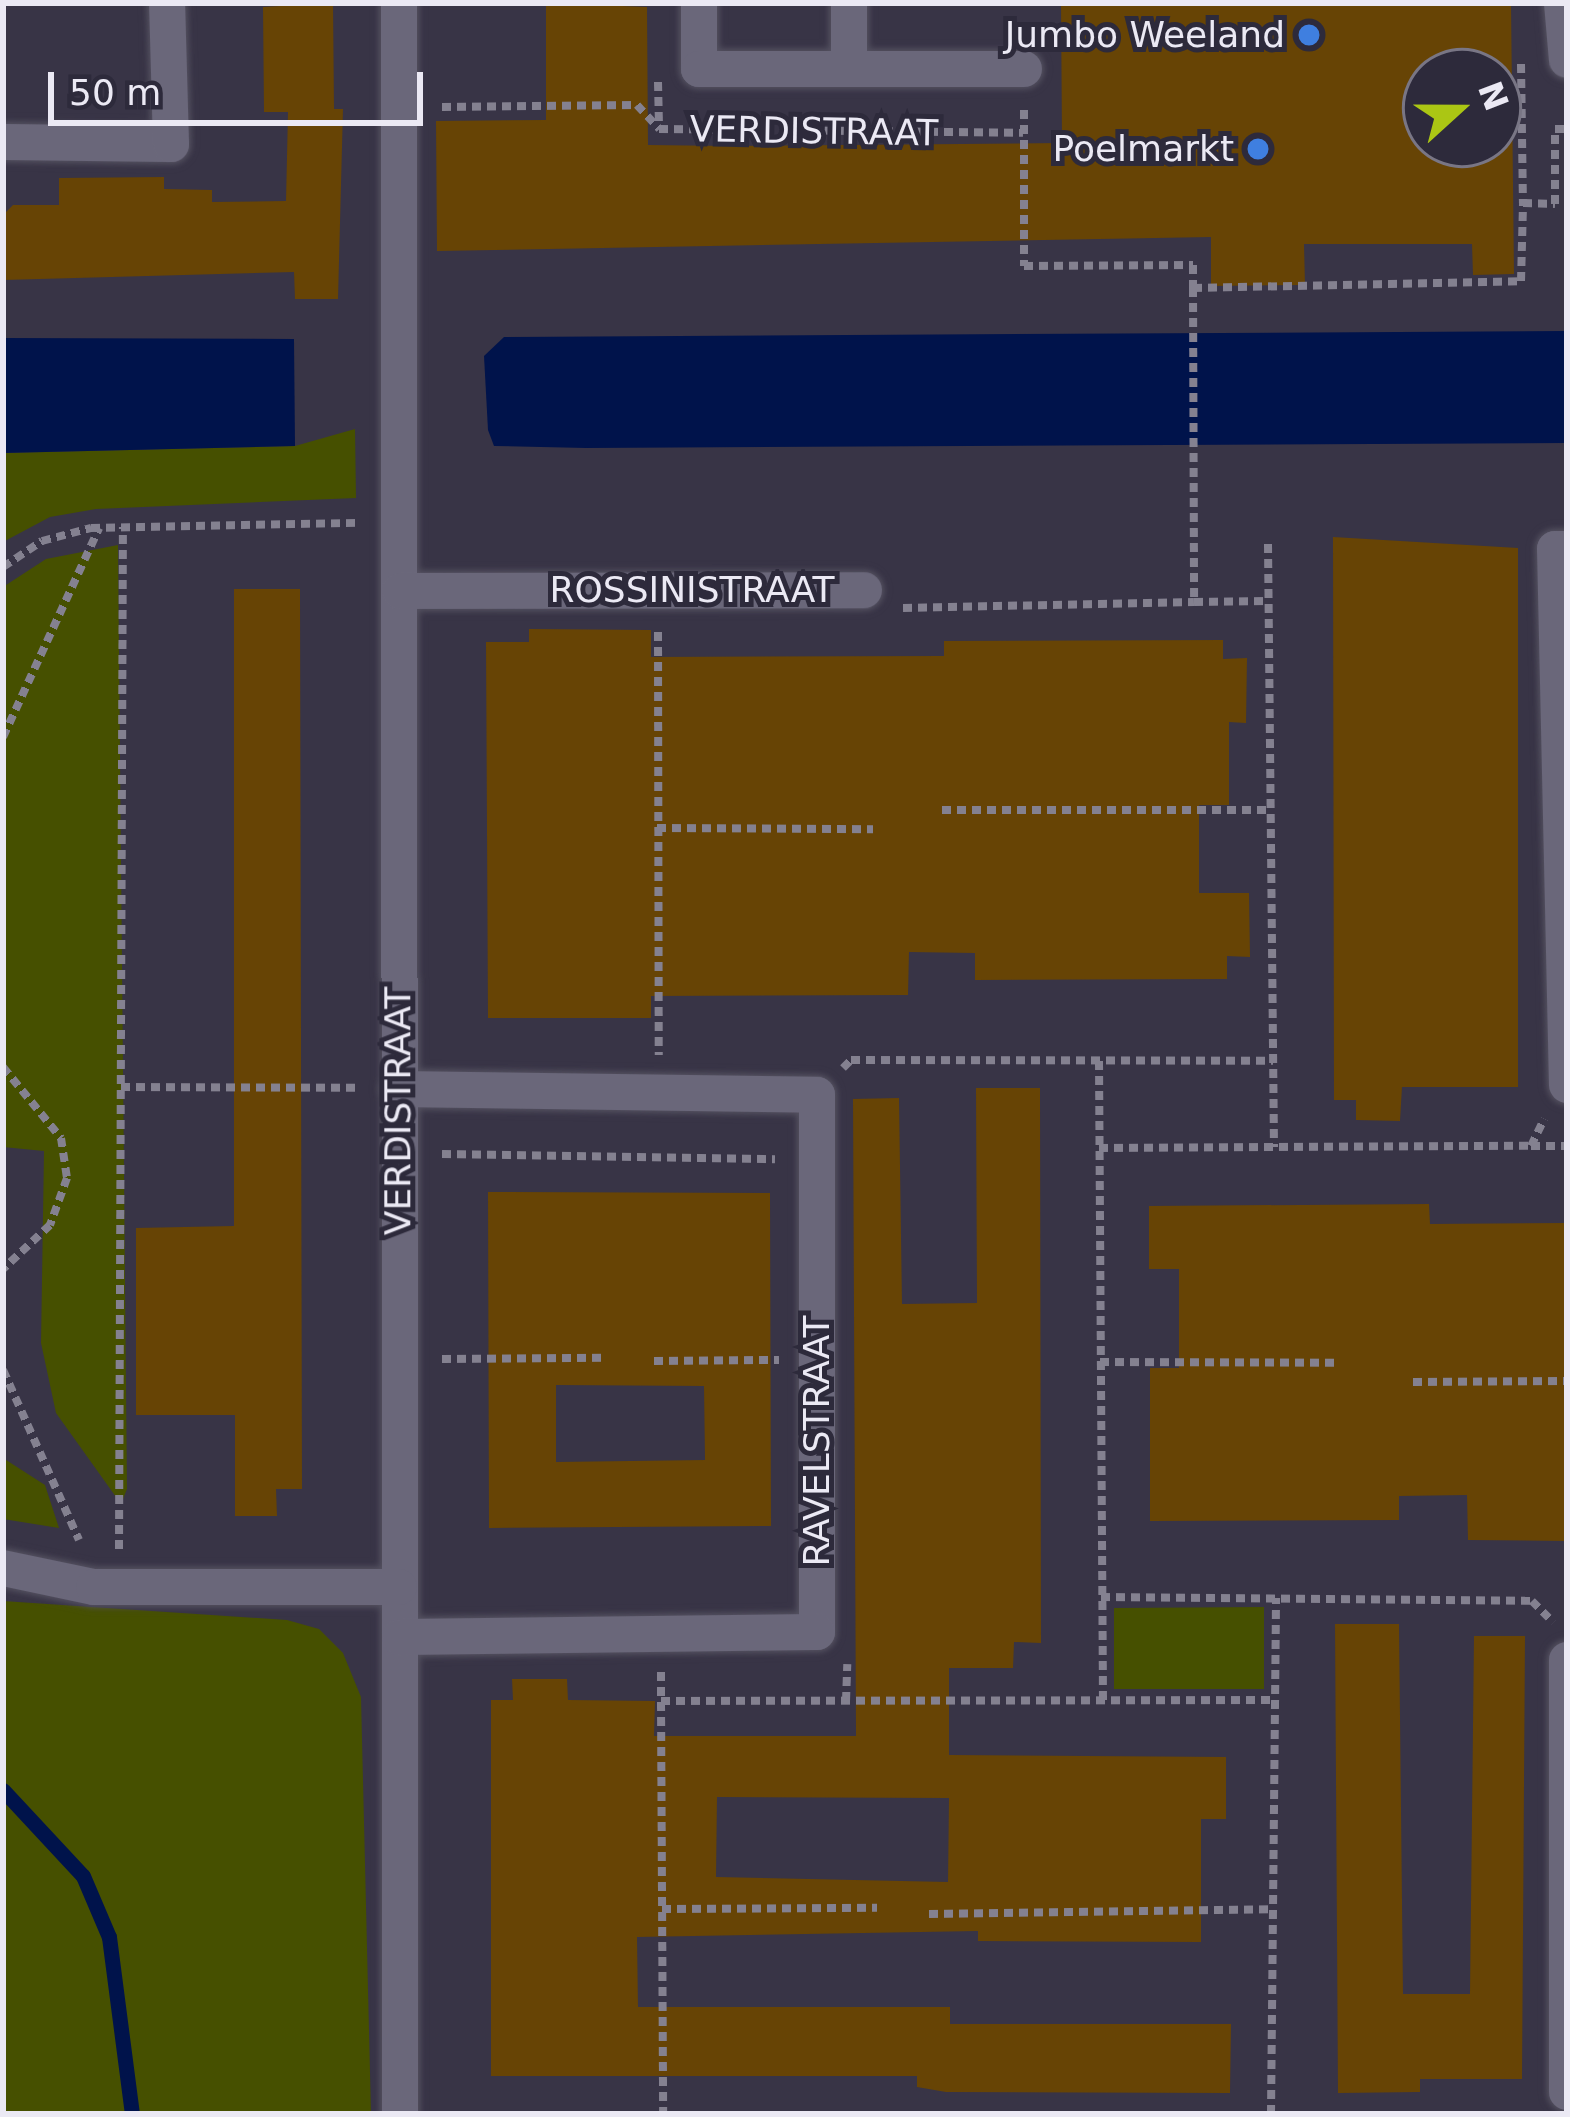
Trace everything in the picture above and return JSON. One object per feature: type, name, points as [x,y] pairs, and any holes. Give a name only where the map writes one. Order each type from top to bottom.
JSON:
[{"type":"street","points":[[3,142],[171,144],[167,3]]},
{"type":"street","name":"VERDISTRAAT","points":[[399,3],[400,2114]]},
{"type":"street","points":[[699,3],[699,69],[1024,69]]},
{"type":"street","points":[[849,3],[849,69]]},
{"type":"street","points":[[1562,3],[1567,60]]},
{"type":"street","points":[[1563,1085],[1555,549],[1567,549]]},
{"type":"street","name":"ROSSINISTRAAT","points":[[400,591],[864,590]]},
{"type":"street","points":[[398,1089],[817,1095]]},
{"type":"street","name":"RAVELSTRAAT","points":[[400,1637],[817,1632],[817,1095]]},
{"type":"street","points":[[3,1568],[106,1587],[399,1587]]},
{"type":"street","points":[[1567,1660],[1567,2092]]},
{"type":"path","points":[[1192,288],[1521,280],[1520,47]]},
{"type":"path","points":[[1024,69],[1024,266],[1193,266],[1195,602]]},
{"type":"path","name":"VERDISTRAAT","points":[[398,107],[637,105],[659,129],[1023,133]]},
{"type":"path","points":[[1523,203],[1555,204],[1555,129],[1567,129]]},
{"type":"path","points":[[3,567],[42,542],[99,528],[399,523]]},
{"type":"path","points":[[106,1587],[121,1087],[124,526]]},
{"type":"path","points":[[3,737],[99,528]]},
{"type":"path","points":[[1268,544],[1274,1147]]},
{"type":"path","name":"ROSSINISTRAAT","points":[[864,590],[896,608],[1268,601]]},
{"type":"path","points":[[658,591],[659,1093]]},
{"type":"path","points":[[942,810],[1270,810]]},
{"type":"path","points":[[657,828],[873,829]]},
{"type":"path","points":[[817,1095],[851,1060],[1273,1061]]},
{"type":"path","points":[[1099,1060],[1102,1700]]},
{"type":"path","points":[[3,1067],[62,1138],[67,1178],[50,1226],[3,1269]]},
{"type":"path","points":[[1531,1146],[1563,1085]]},
{"type":"path","points":[[121,1087],[398,1089]]},
{"type":"path","points":[[1100,1148],[1567,1146]]},
{"type":"path","points":[[398,1154],[817,1160]]},
{"type":"path","points":[[399,1359],[605,1358]]},
{"type":"path","points":[[654,1361],[817,1360]]},
{"type":"path","points":[[1100,1362],[1337,1363]]},
{"type":"path","points":[[3,1370],[106,1587]]},
{"type":"path","points":[[1413,1382],[1567,1381]]},
{"type":"path","points":[[1101,1597],[1532,1601],[1567,1636]]},
{"type":"path","points":[[1271,2114],[1276,1598]]},
{"type":"path","points":[[661,1635],[663,2114]]},
{"type":"path","points":[[661,1701],[1275,1700]]},
{"type":"path","points":[[662,1909],[877,1908]]},
{"type":"path","points":[[929,1914],[1273,1909]]},
{"type":"green space","points":[[355,429],[356,498],[96,509],[50,517],[3,542],[3,453],[295,446]]},
{"type":"green space","points":[[118,545],[127,1489],[121,1504],[56,1413],[41,1343],[44,1151],[3,1147],[3,587],[46,559]]},
{"type":"green space","points":[[3,1458],[45,1485],[59,1528],[3,1519]]},
{"type":"green space","points":[[3,1601],[287,1620],[319,1629],[343,1653],[361,1697],[371,2114],[3,2114]]},
{"type":"green space","points":[[1264,1607],[1264,1689],[1114,1689],[1114,1608]]},
{"type":"shaded area","points":[[1567,331],[1567,443],[586,448],[494,446],[488,430],[484,356],[504,337]]},
{"type":"shaded area","points":[[3,338],[294,339],[295,446],[3,453]]},
{"type":"building","points":[[333,3],[334,109],[343,109],[338,299],[295,299],[294,272],[3,280],[3,215],[13,205],[59,205],[59,178],[164,177],[164,189],[212,190],[212,202],[286,201],[288,112],[264,112],[263,7]]},
{"type":"building","points":[[546,3],[647,7],[648,145],[727,146],[1062,143],[1061,3],[1511,3],[1511,48],[1402,48],[1402,168],[1513,168],[1514,274],[1473,275],[1472,244],[1304,244],[1305,285],[1211,286],[1211,237],[437,251],[436,121],[546,120]]},
{"type":"building","points":[[1333,537],[1518,548],[1518,1087],[1402,1087],[1400,1121],[1356,1120],[1356,1100],[1334,1100]]},
{"type":"building","points":[[234,589],[300,589],[302,1489],[276,1489],[277,1516],[235,1516],[235,1415],[136,1415],[136,1228],[234,1226]]},
{"type":"building","points":[[529,629],[651,630],[651,657],[944,656],[944,641],[1223,640],[1223,659],[1247,658],[1246,723],[1229,722],[1229,805],[1199,805],[1199,893],[1249,893],[1250,957],[1227,956],[1227,979],[975,980],[975,953],[909,952],[908,995],[651,996],[651,1018],[488,1018],[486,642],[529,642]]},
{"type":"building","points":[[976,1088],[1040,1088],[1041,1643],[1014,1642],[1013,1668],[949,1668],[949,1755],[1226,1757],[1226,1819],[1201,1819],[1201,1942],[978,1941],[978,1931],[637,1937],[638,2007],[950,2007],[950,2024],[1231,2024],[1230,2093],[946,2092],[917,2087],[917,2076],[491,2076],[491,1700],[513,1700],[512,1679],[567,1679],[568,1700],[655,1701],[654,1736],[856,1736],[853,1099],[899,1098],[902,1304],[977,1303]],"holes":[[[717,1797],[949,1798],[948,1882],[716,1877]]]},
{"type":"building","points":[[488,1192],[770,1193],[771,1526],[489,1528]],"holes":[[[556,1385],[704,1386],[705,1460],[556,1462]]]},
{"type":"building","points":[[1429,1204],[1430,1224],[1567,1223],[1567,1541],[1468,1540],[1467,1495],[1399,1496],[1399,1520],[1150,1521],[1150,1368],[1179,1368],[1179,1269],[1149,1269],[1149,1206]]},
{"type":"building","points":[[1335,1624],[1399,1624],[1403,1994],[1470,1994],[1474,1636],[1525,1636],[1522,2079],[1420,2079],[1420,2092],[1338,2093]]},
{"type":"waterway","points":[[3,1790],[83,1876],[109,1937],[132,2114]]},
{"type":"place","name":"Jumbo Weeland","points":[[1309,35]]},
{"type":"place","name":"Poelmarkt","points":[[1258,149]]}]
